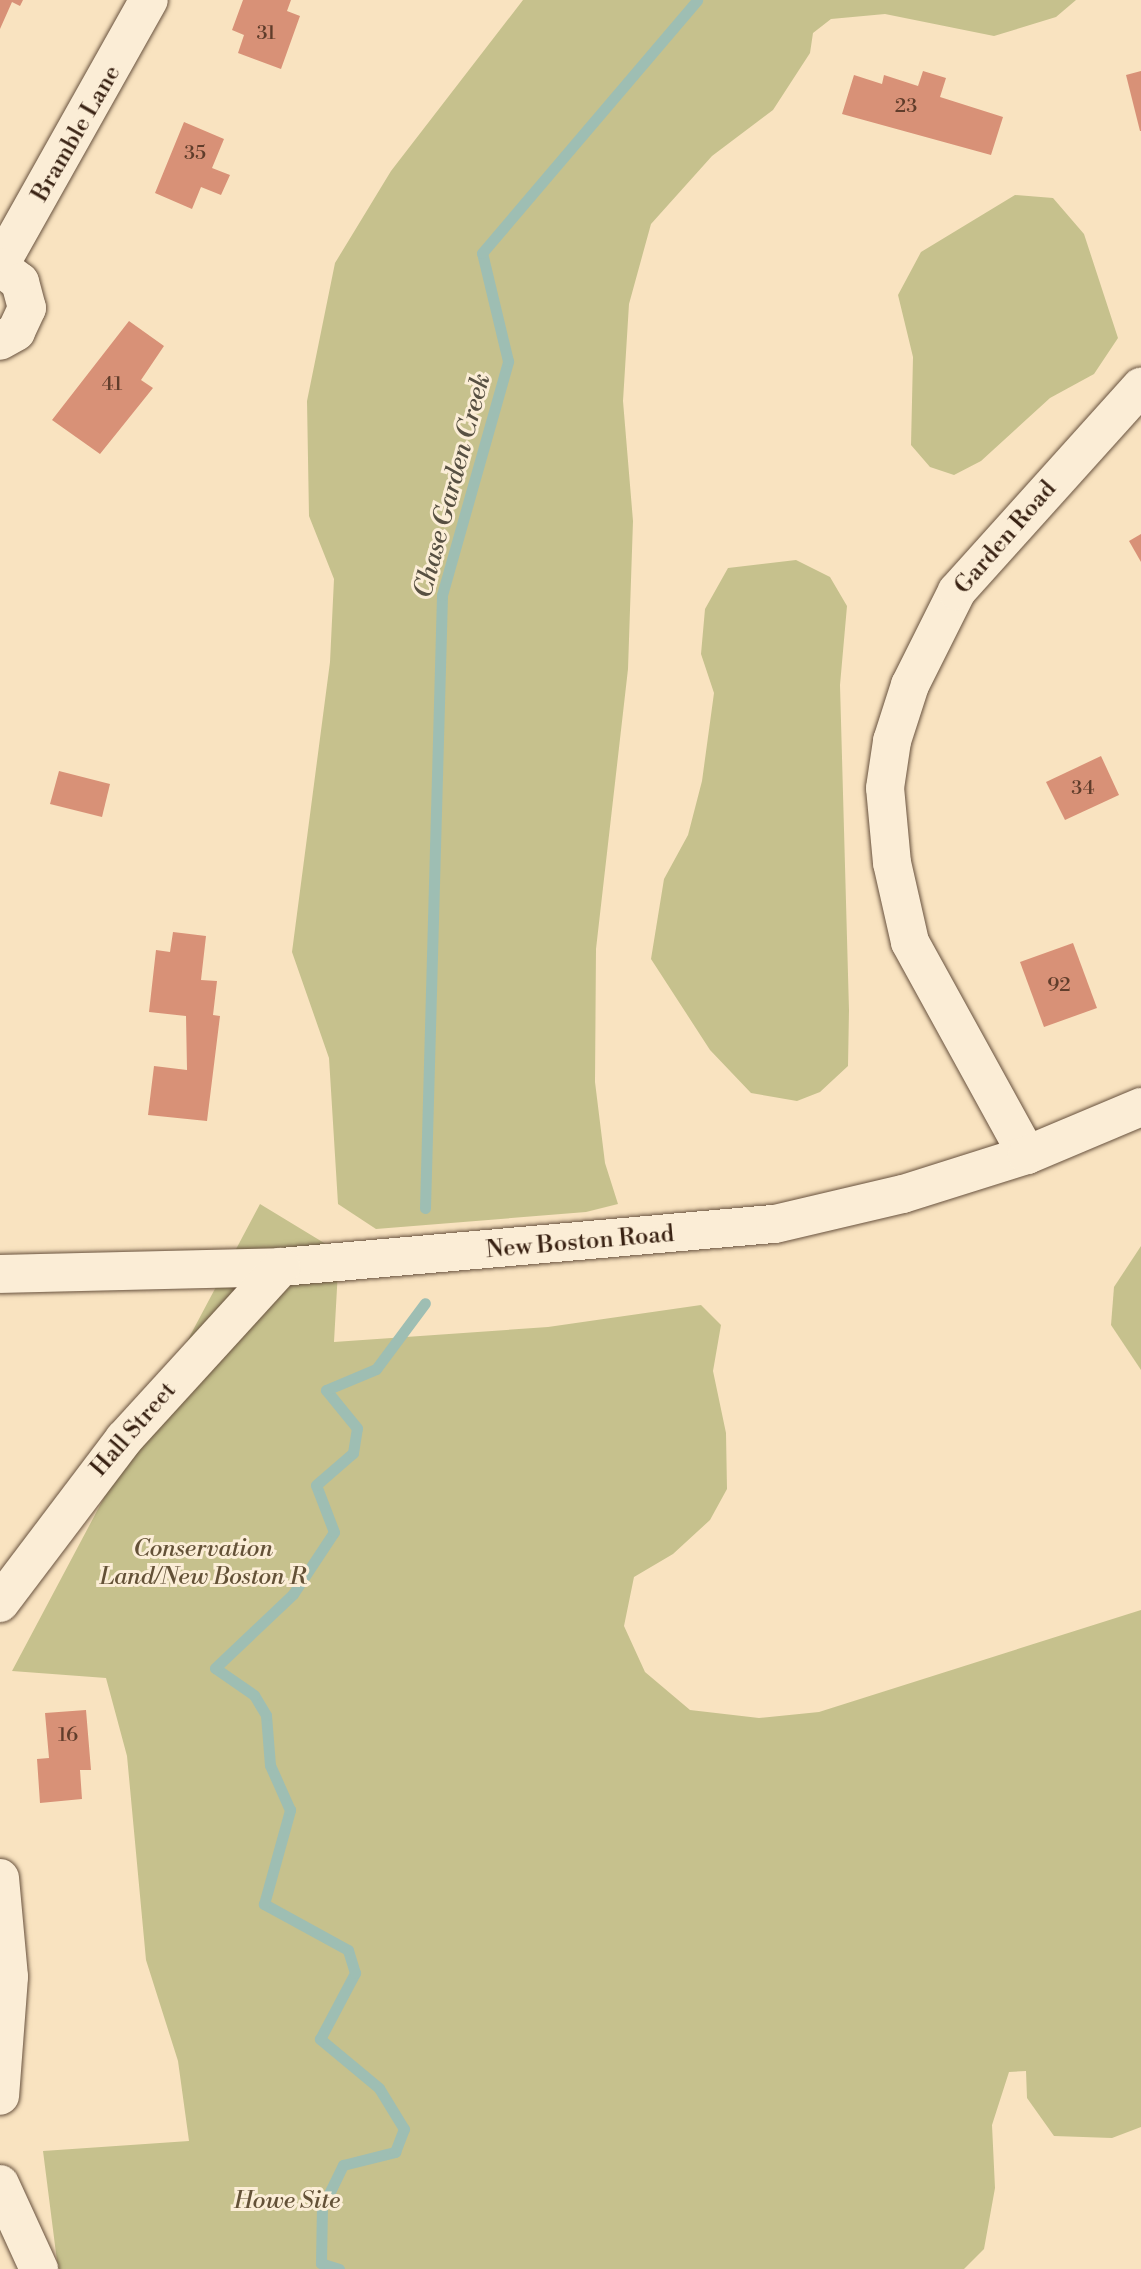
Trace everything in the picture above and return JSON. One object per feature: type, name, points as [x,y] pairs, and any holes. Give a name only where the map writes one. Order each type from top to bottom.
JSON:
[{"type":"street","name":"Bramble Lane","points":[[0,341],[16,332],[27,308],[20,282],[0,266],[149,0]]},
{"type":"street","name":"Garden Road","points":[[1027,1155],[910,942],[892,863],[885,788],[892,741],[910,685],[957,591],[1141,387]]},
{"type":"street","name":"New Boston Road","points":[[0,1274],[281,1267],[775,1224],[903,1194],[1027,1155],[1141,1107]]},
{"type":"street","name":"Hall Street","points":[[0,1603],[124,1439],[281,1267]]},
{"type":"street","points":[[0,1878],[9,1977],[0,2096]]},
{"type":"street","points":[[0,2184],[39,2269]]},
{"type":"green space","points":[[523,0],[1076,0],[1056,17],[994,36],[885,14],[831,19],[813,33],[810,53],[773,110],[712,156],[651,224],[629,304],[623,401],[633,521],[628,669],[596,949],[595,1082],[605,1163],[618,1204],[586,1212],[376,1229],[338,1204],[329,1058],[292,952],[330,662],[334,579],[309,516],[307,401],[335,263],[391,171]]},
{"type":"green space","points":[[1015,195],[1053,198],[1084,234],[1118,338],[1094,374],[1050,398],[981,461],[954,475],[930,467],[911,445],[913,357],[898,295],[921,252]]},
{"type":"green space","points":[[796,560],[830,577],[847,606],[840,685],[849,1010],[848,1066],[820,1092],[797,1101],[751,1093],[710,1050],[651,959],[664,879],[688,835],[702,781],[714,693],[701,654],[705,609],[728,568]]},
{"type":"green space","points":[[260,1204],[339,1252],[334,1342],[548,1327],[701,1305],[721,1325],[713,1371],[726,1433],[727,1489],[710,1520],[673,1554],[634,1577],[624,1626],[645,1672],[690,1710],[759,1718],[819,1712],[1141,1610],[1141,2127],[1112,2138],[1054,2136],[1027,2098],[1026,2071],[1009,2072],[992,2125],[995,2188],[984,2249],[964,2269],[58,2269],[43,2151],[189,2141],[178,2061],[146,1960],[127,1756],[106,1678],[12,1671]]},
{"type":"green space","points":[[1141,1246],[1141,1370],[1111,1325],[1114,1287]]},
{"type":"building","points":[[0,0],[23,0],[20,6],[12,2],[0,29]]},
{"type":"building","points":[[243,0],[291,0],[287,11],[300,16],[281,69],[238,53],[244,35],[232,30]]},
{"type":"building","points":[[923,71],[946,78],[940,97],[1003,117],[991,155],[842,114],[854,75],[882,84],[884,75],[918,86]]},
{"type":"building","points":[[1141,71],[1141,131],[1140,131],[1126,75]]},
{"type":"building","points":[[184,122],[224,139],[212,168],[230,175],[221,195],[201,187],[192,209],[155,193]]},
{"type":"building","points":[[129,321],[164,346],[141,380],[153,388],[100,454],[52,420]]},
{"type":"building","points":[[1141,534],[1141,562],[1129,541]]},
{"type":"building","points":[[1101,756],[1119,795],[1065,820],[1046,782]]},
{"type":"building","points":[[59,771],[110,784],[102,817],[50,804]]},
{"type":"building","points":[[173,932],[206,936],[201,980],[217,981],[213,1015],[220,1016],[207,1121],[148,1115],[154,1066],[187,1070],[186,1016],[149,1012],[156,950],[170,952]]},
{"type":"building","points":[[1073,943],[1097,1008],[1044,1027],[1020,962]]},
{"type":"building","points":[[86,1710],[91,1770],[80,1770],[82,1799],[40,1803],[37,1759],[49,1758],[45,1713]]},
{"type":"waterway","name":"Chase Garden Creek","points":[[425,1208],[442,595],[508,361],[482,253],[697,0]]},
{"type":"waterway","name":"Chase Garden Creek","points":[[339,2269],[321,2263],[322,2208],[343,2165],[395,2152],[404,2129],[379,2088],[320,2039],[355,1973],[348,1950],[264,1904],[290,1810],[270,1765],[266,1715],[254,1695],[215,1668],[293,1594],[334,1532],[316,1485],[353,1453],[357,1428],[326,1390],[376,1369],[425,1303]]},
{"type":"park label","name":"Conservation Land/New Boston R","points":[[203,1564]]},
{"type":"park label","name":"Howe Site","points":[[287,2202]]}]
